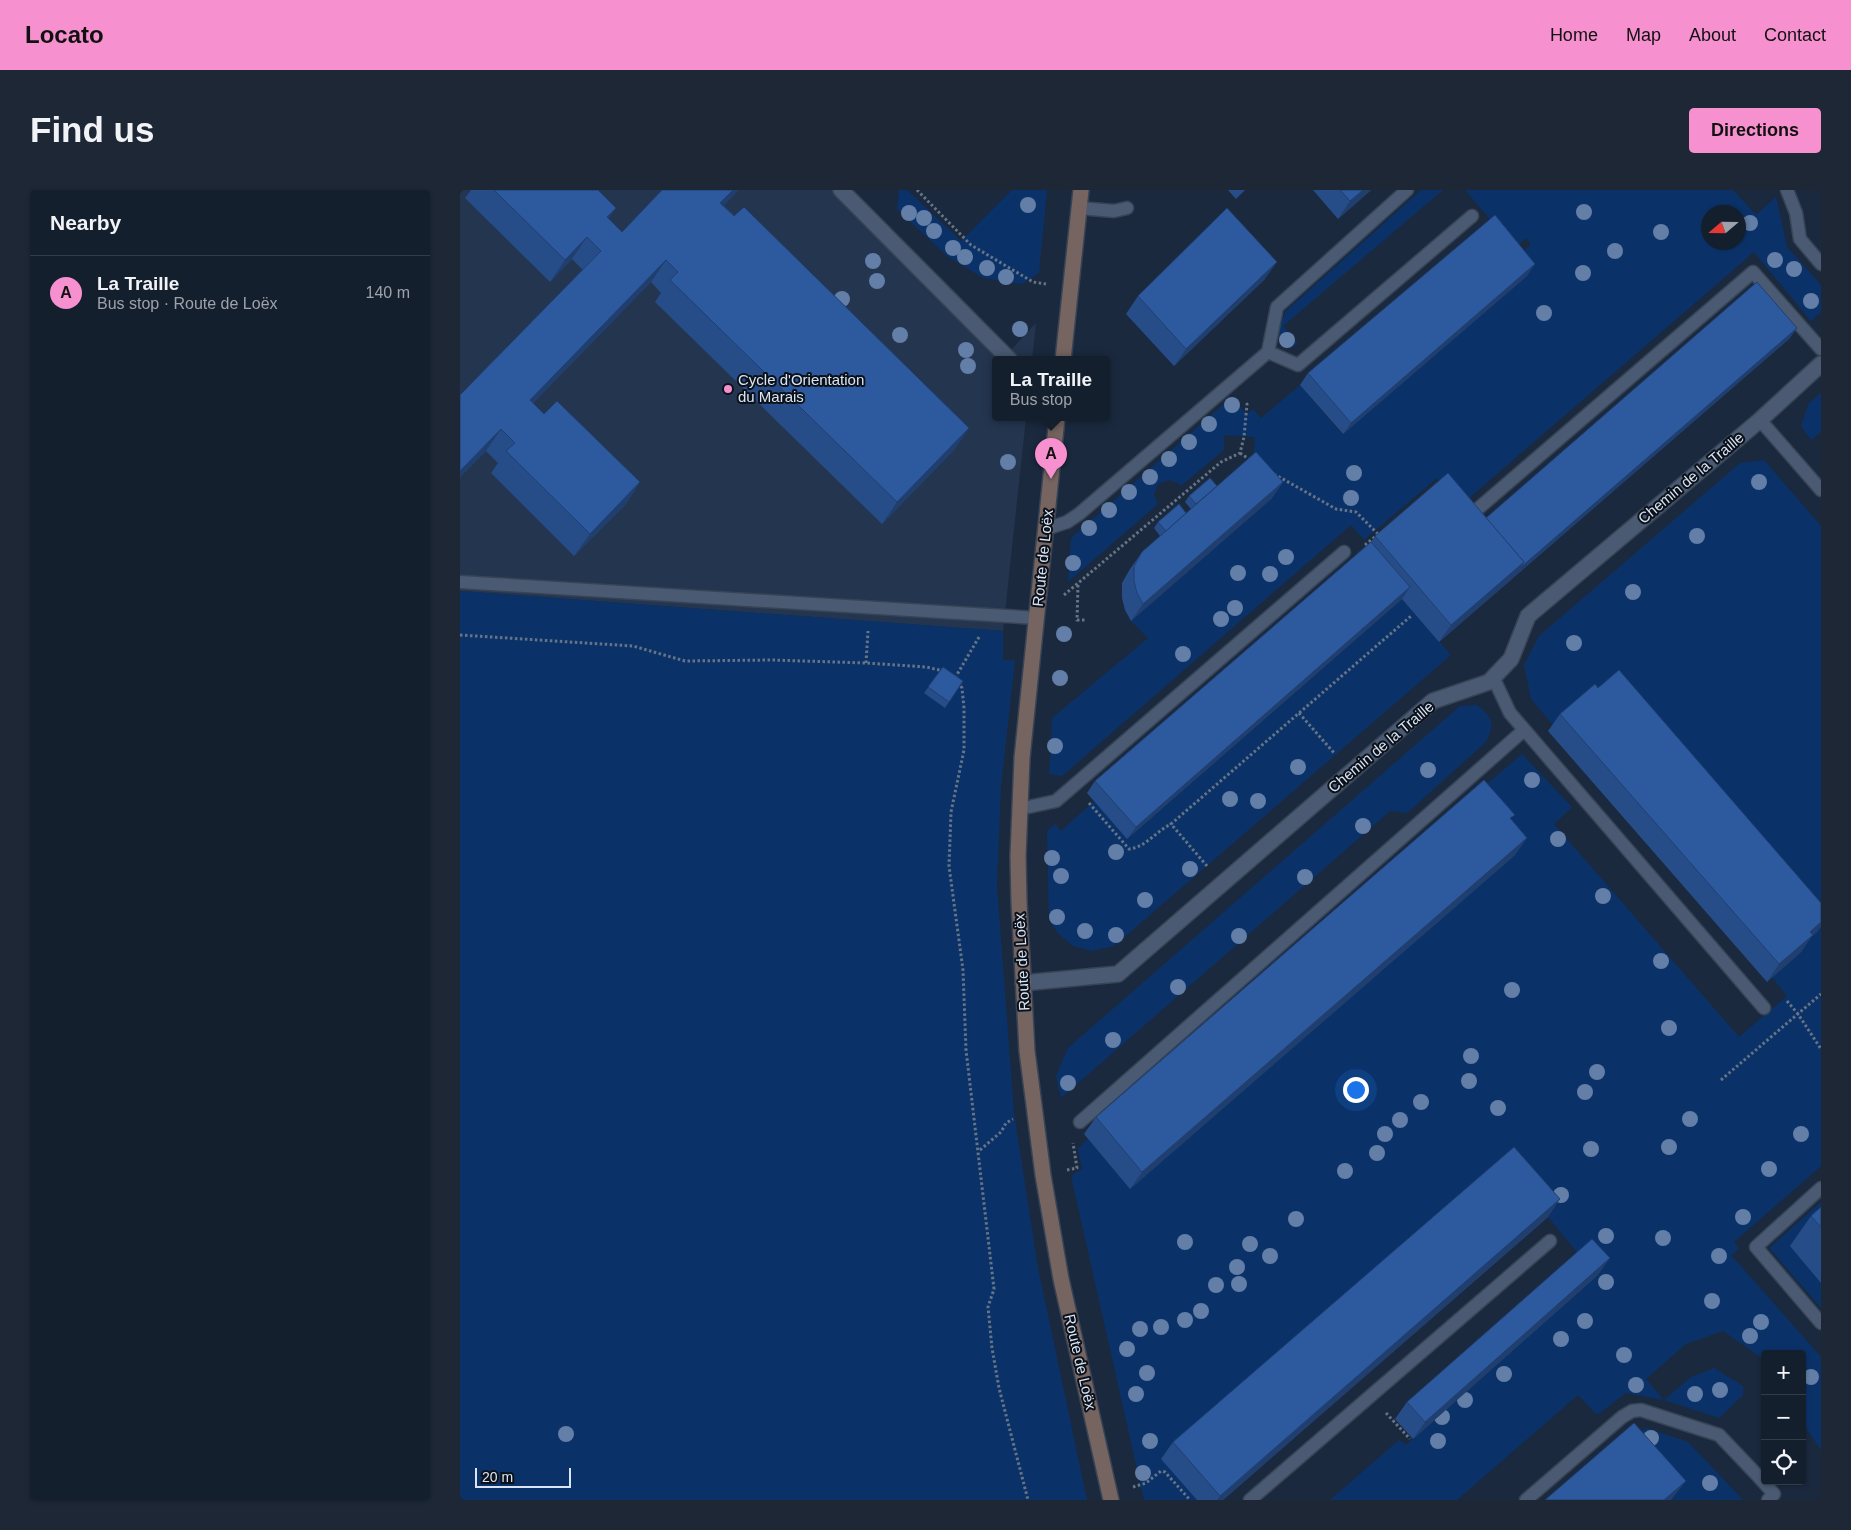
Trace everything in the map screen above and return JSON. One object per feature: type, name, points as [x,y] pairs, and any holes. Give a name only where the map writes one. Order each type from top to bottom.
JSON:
[{"type":"street","points":[[841,190],[1006,356]]},
{"type":"street","points":[[1063,356],[1080,190]]},
{"type":"street","name":"Chemin de la Traille","points":[[1023,982],[1118,974],[1433,701],[1488,682],[1511,659],[1528,616],[1760,420],[1821,364]]},
{"type":"street","name":"Route de Loëx","points":[[1057,421],[1022,758],[1018,856],[1023,982],[1031,1088],[1047,1202],[1061,1279],[1111,1500]]},
{"type":"lane","points":[[1046,529],[1067,522],[1079,514],[1268,352],[1277,307],[1407,190]]},
{"type":"lane","points":[[1787,190],[1796,212],[1800,239],[1821,264]]},
{"type":"lane","points":[[1079,208],[1114,211],[1127,208]]},
{"type":"lane","points":[[1268,352],[1298,365],[1472,216]]},
{"type":"lane","points":[[1466,519],[1753,272],[1821,349]]},
{"type":"lane","points":[[1760,420],[1821,490]]},
{"type":"lane","points":[[1019,809],[1056,802],[1344,552]]},
{"type":"lane","points":[[460,582],[1037,618]]},
{"type":"lane","points":[[1493,677],[1510,713],[1764,1008]]},
{"type":"lane","points":[[1080,1122],[1524,730]]},
{"type":"lane","points":[[1821,1188],[1756,1247],[1821,1323]]},
{"type":"lane","points":[[1250,1500],[1550,1241]]},
{"type":"lane","points":[[1526,1500],[1622,1417],[1641,1410],[1719,1435],[1774,1494],[1768,1500]]},
{"type":"path","points":[[916,190],[971,245],[1033,282],[1046,284]]},
{"type":"path","points":[[1230,385],[1246,404],[1244,436],[1240,453]]},
{"type":"path","points":[[1240,453],[1253,462]]},
{"type":"path","points":[[1060,598],[1221,462],[1240,453]]},
{"type":"path","points":[[1270,471],[1336,508],[1356,512],[1378,534],[1363,546]]},
{"type":"path","points":[[1078,584],[1077,620],[1085,620]]},
{"type":"path","points":[[866,663],[870,607]]},
{"type":"path","points":[[955,678],[987,624],[989,615]]},
{"type":"path","points":[[1098,813],[1129,849],[1139,848],[1170,824],[1411,616]]},
{"type":"path","points":[[460,635],[633,646],[686,661],[772,660],[926,667],[944,671],[955,678],[962,688],[964,750],[952,812],[949,866],[963,970],[966,1050],[994,1289],[988,1307],[992,1348],[998,1388],[1028,1500]]},
{"type":"path","points":[[1299,713],[1351,772]]},
{"type":"path","points":[[1170,824],[1222,884]]},
{"type":"path","points":[[1764,1008],[1781,994],[1798,1014],[1821,1049]]},
{"type":"path","points":[[1721,1080],[1821,994]]},
{"type":"path","points":[[979,1150],[1001,1132],[1006,1123],[1016,1118]]},
{"type":"path","points":[[1065,1170],[1077,1168],[1073,1144]]},
{"type":"path","points":[[1394,1421],[1410,1439]]},
{"type":"path","points":[[1132,1488],[1146,1483],[1161,1471],[1165,1472],[1190,1500]]},
{"type":"shaded area","name":"Cycle d'Orientation du Marais","points":[[460,190],[852,190],[1011,350],[1036,323],[1032,356],[992,356],[992,421],[1026,421],[1003,631],[460,591]]},
{"type":"shaded area","points":[[899,190],[907,190],[961,241],[1012,190],[1047,190],[1039,273],[1022,284],[983,278],[947,256],[897,209]]},
{"type":"shaded area","points":[[1421,190],[1443,190],[1283,326],[1298,344],[1287,349],[1281,345],[1278,330],[1286,311]]},
{"type":"shaded area","points":[[1465,190],[1733,190],[1756,215],[1776,197],[1787,247],[1821,285],[1821,312],[1811,321],[1754,252],[1461,505],[1437,478],[1364,540],[1351,525],[1062,776],[1049,774],[1052,718],[1148,638],[1131,621],[1271,499],[1253,462],[1255,437],[1224,435],[1224,450],[1182,485],[1169,480],[1158,484],[1154,495],[1158,504],[1068,582],[1071,538],[1232,397],[1247,414],[1253,409],[1261,418],[1300,385],[1342,434],[1527,276],[1514,260],[1531,244],[1526,238],[1515,248]]},
{"type":"shaded area","points":[[1821,393],[1821,432],[1811,440],[1801,426],[1809,403]]},
{"type":"shaded area","points":[[1764,460],[1821,526],[1821,1166],[1734,1242],[1739,1249],[1731,1255],[1821,1357],[1821,1450],[1806,1428],[1806,1350],[1761,1350],[1761,1359],[1723,1331],[1686,1344],[1646,1379],[1664,1400],[1626,1393],[1597,1415],[1578,1395],[1457,1500],[1330,1500],[1399,1440],[1406,1445],[1598,1275],[1548,1217],[1162,1459],[1197,1500],[1144,1500],[1071,1176],[1082,1169],[1078,1148],[1088,1139],[1130,1188],[1433,925],[1472,797],[1522,754],[1572,807],[1554,824],[1739,1037],[1787,996],[1772,977],[1801,952],[1554,726],[1531,699],[1524,665],[1539,636],[1740,463]]},
{"type":"shaded area","points":[[460,591],[1003,631],[1003,660],[1015,660],[1001,786],[997,886],[1014,1113],[1038,1268],[1087,1500],[460,1500]]},
{"type":"shaded area","points":[[1402,599],[1451,655],[1114,946],[1091,951],[1073,946],[1058,933],[1049,920],[1047,831],[1055,824],[1061,831],[1094,801],[1128,838]]},
{"type":"shaded area","points":[[1477,705],[1491,721],[1491,730],[1486,742],[1407,813],[1390,811],[1061,1098],[1056,1076],[1068,1048],[1460,706]]},
{"type":"shaded area","points":[[1821,1202],[1821,1308],[1769,1248]]},
{"type":"shaded area","points":[[1714,1368],[1743,1386],[1743,1395],[1719,1418],[1664,1400],[1691,1377]]},
{"type":"shaded area","points":[[1647,1428],[1688,1442],[1743,1500],[1671,1500],[1673,1498],[1622,1440]]},
{"type":"building","points":[[494,190],[598,190],[616,208],[607,217],[622,232],[662,190],[733,190],[720,203],[734,216],[744,207],[969,428],[897,502],[670,280],[678,272],[666,260],[530,400],[544,414],[557,401],[640,482],[590,534],[506,451],[515,443],[501,429],[460,471],[460,395],[601,251],[587,237],[565,260]]},
{"type":"building","points":[[1340,190],[1363,190],[1350,201]]},
{"type":"building","points":[[1227,208],[1277,262],[1186,349],[1138,296]]},
{"type":"building","points":[[1495,215],[1535,264],[1351,423],[1308,373]]},
{"type":"building","points":[[1757,282],[1797,328],[1520,568],[1524,562],[1486,518]]},
{"type":"building","points":[[1256,452],[1283,482],[1143,604],[1137,593],[1134,581],[1134,566],[1142,552]]},
{"type":"building","points":[[1448,473],[1524,562],[1451,625],[1375,536]]},
{"type":"building","points":[[1210,478],[1217,486],[1196,504],[1189,496]]},
{"type":"building","points":[[1179,504],[1186,513],[1166,531],[1158,522]]},
{"type":"building","points":[[1371,542],[1410,587],[1136,827],[1095,781]]},
{"type":"building","points":[[943,667],[963,681],[949,702],[928,687]]},
{"type":"building","points":[[1619,670],[1821,903],[1821,922],[1810,932],[1813,935],[1779,964],[1560,714],[1595,684],[1598,688]]},
{"type":"building","points":[[1484,780],[1515,815],[1510,818],[1527,838],[1142,1172],[1096,1117]]},
{"type":"building","points":[[1514,1147],[1560,1199],[1220,1496],[1173,1442]]},
{"type":"building","points":[[1821,1207],[1821,1227],[1811,1216]]},
{"type":"building","points":[[1592,1239],[1610,1258],[1425,1422],[1407,1402]]},
{"type":"building","points":[[1634,1423],[1686,1481],[1664,1500],[1545,1500]]},
{"type":"place","name":"Cycle d'Orientation du Marais","points":[[728,389]]},
{"type":"place","name":"La Traille","points":[[1051,479]]}]
